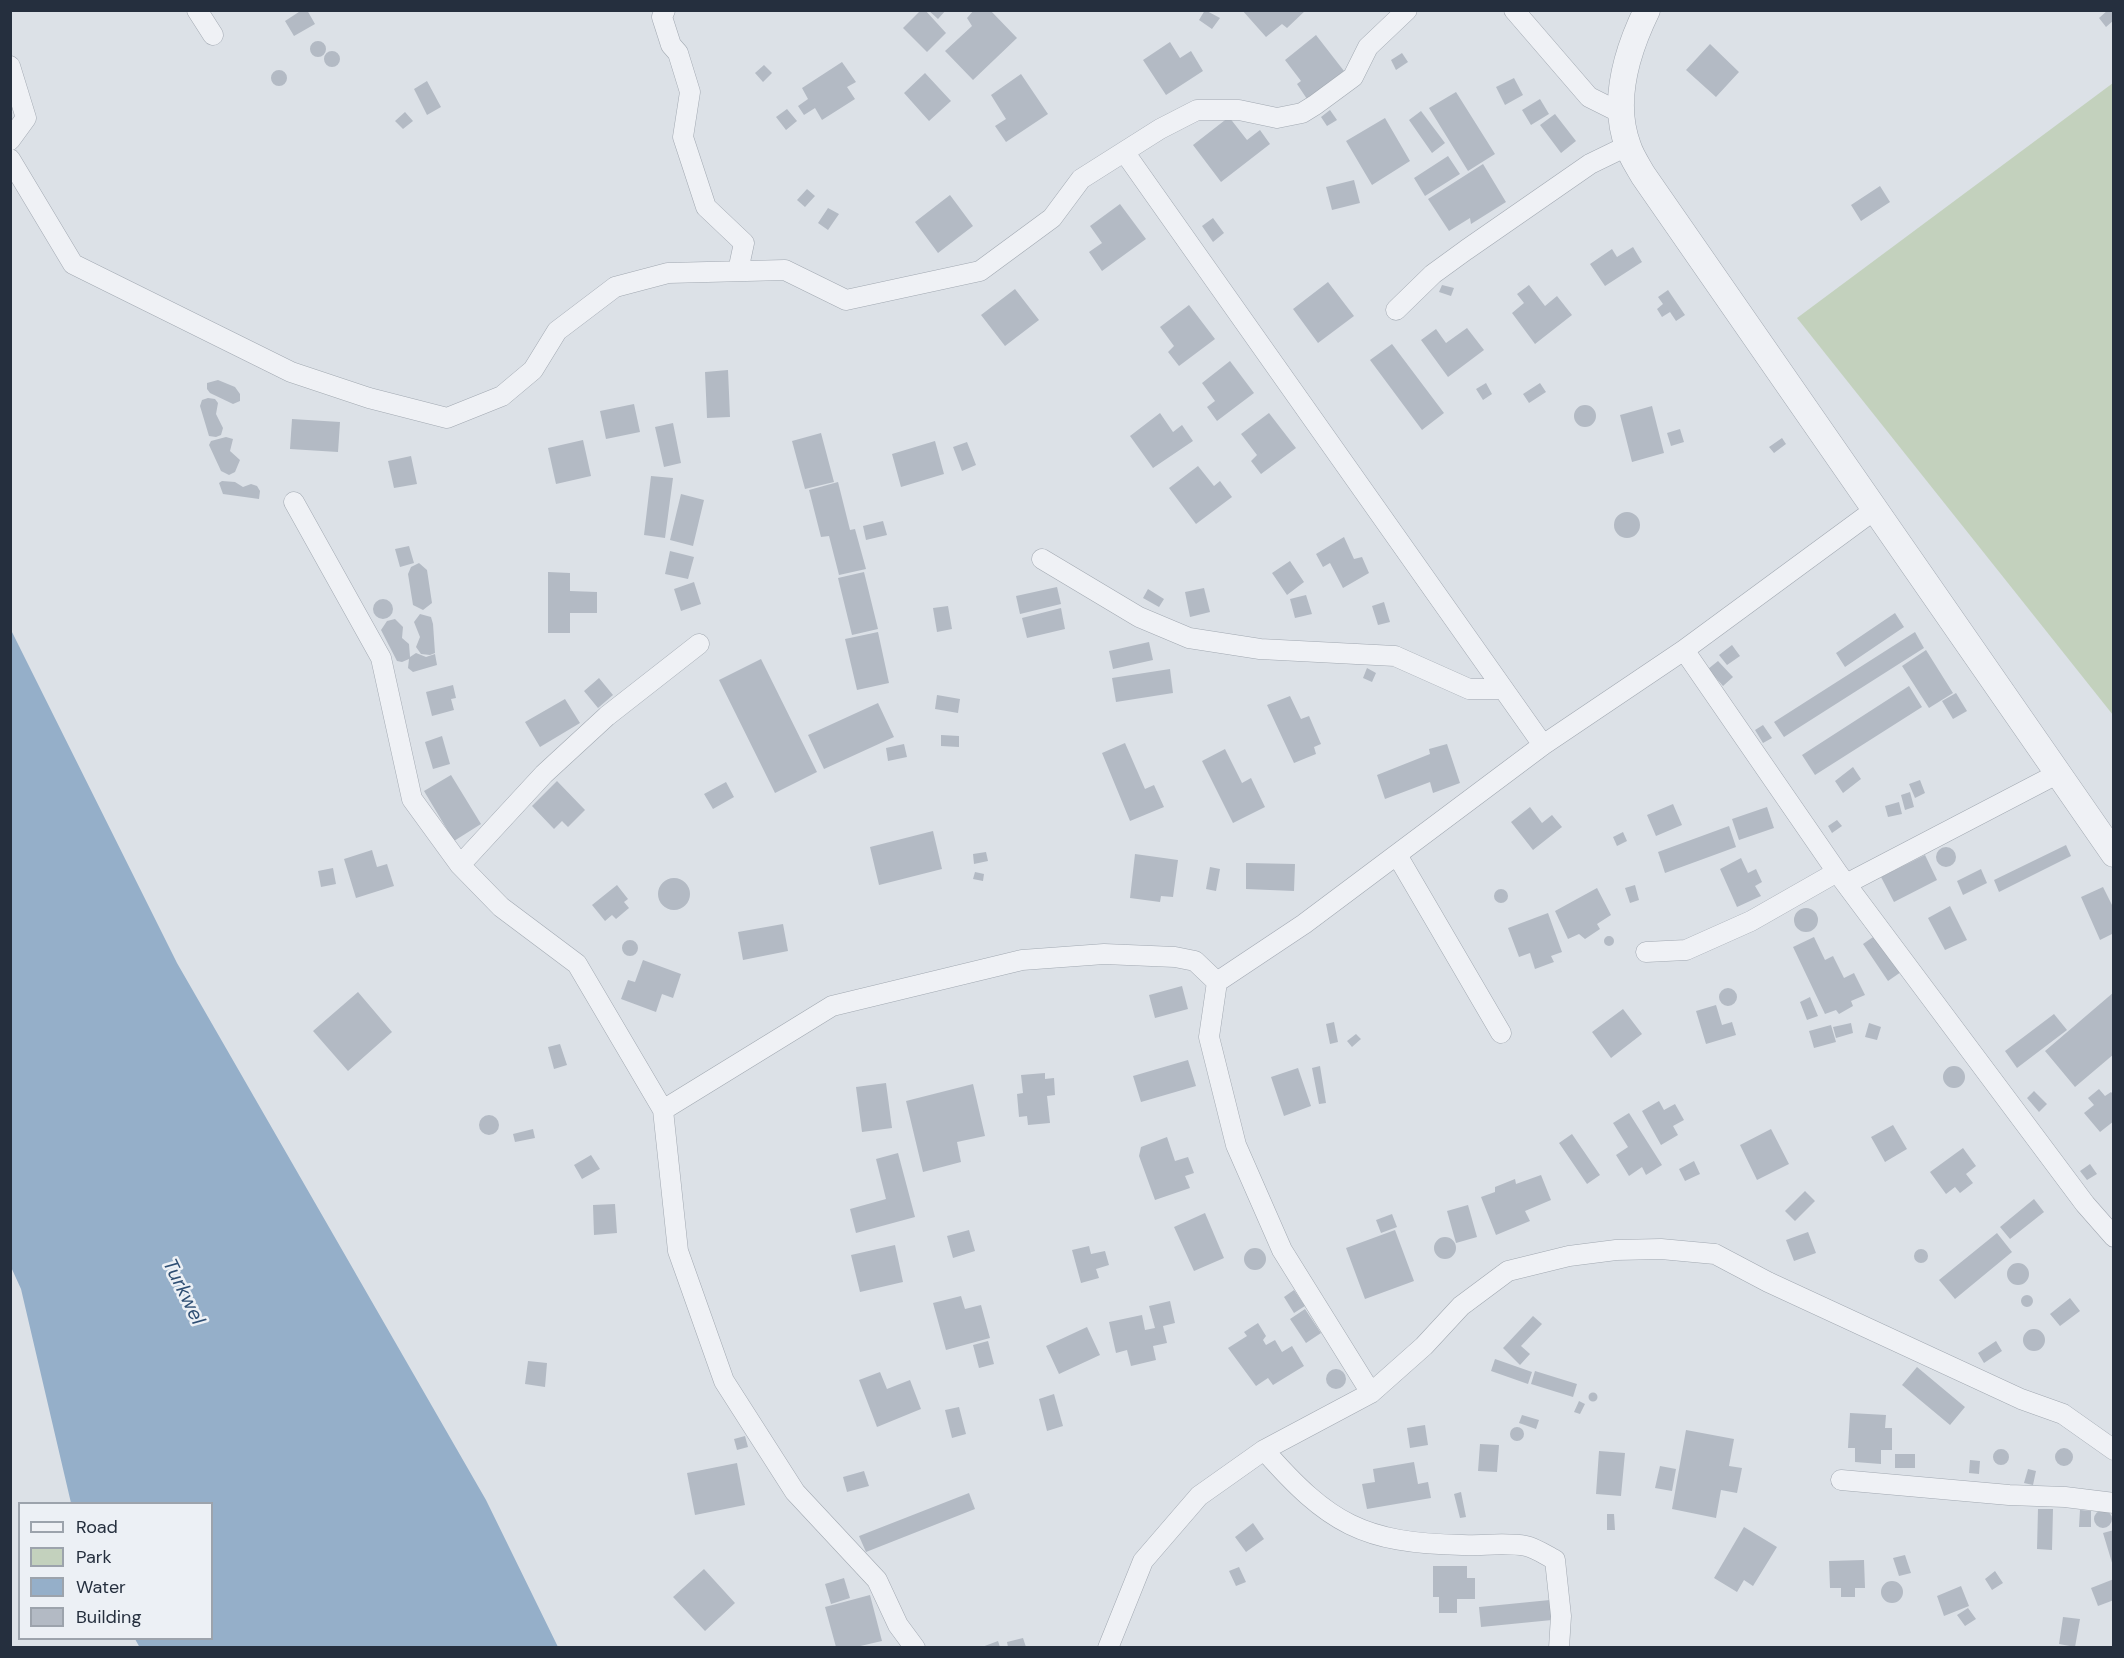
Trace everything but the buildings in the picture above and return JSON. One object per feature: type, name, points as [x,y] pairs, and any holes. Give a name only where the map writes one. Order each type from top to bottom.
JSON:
[{"type":"street","points":[[197,10],[213,34]]},
{"type":"street","points":[[665,10],[662,17],[671,45],[678,54],[690,92],[683,137],[706,207],[744,243],[738,271]]},
{"type":"street","points":[[10,159],[74,264],[291,372],[369,398],[447,418],[502,396],[533,370],[557,331],[615,287],[668,273],[784,270],[846,300],[980,271],[1052,218],[1081,179],[1160,129],[1197,110],[1239,110],[1277,118],[1302,113],[1353,77],[1368,47],[1407,10]]},
{"type":"street","points":[[1514,10],[1589,96],[1621,113]]},
{"type":"street","points":[[1647,10],[1628,54],[1621,113],[1627,146],[1643,176],[2114,854]]},
{"type":"street","points":[[10,66],[26,118],[10,140]]},
{"type":"street","points":[[1396,310],[1433,274],[1466,250],[1590,164],[1627,146]]},
{"type":"street","points":[[1125,153],[1501,689],[1543,745]]},
{"type":"street","points":[[294,502],[381,658],[412,799],[460,865],[501,907],[577,964],[663,1110],[678,1251],[724,1382],[795,1492],[877,1580],[898,1624],[915,1647]]},
{"type":"street","points":[[1371,1393],[1282,1250],[1236,1145],[1209,1037],[1217,982],[1304,924],[1543,745],[1684,650],[1874,511]]},
{"type":"street","points":[[1042,560],[1139,617],[1189,638],[1220,645],[1260,649],[1395,656],[1469,689],[1501,689]]},
{"type":"street","points":[[460,865],[544,774],[608,717],[699,644]]},
{"type":"street","points":[[1684,650],[1841,878],[2078,1194],[2114,1237]]},
{"type":"street","points":[[1646,952],[1686,950],[2057,774]]},
{"type":"street","points":[[1397,855],[1501,1033]]},
{"type":"street","points":[[663,1110],[832,1006],[1022,960],[1104,954],[1175,957],[1195,961],[1217,982]]},
{"type":"street","points":[[1108,1647],[1143,1562],[1199,1496],[1264,1450],[1371,1393],[1424,1346],[1461,1306],[1508,1271],[1569,1256],[1616,1250],[1661,1249],[1715,1254],[1768,1282],[2021,1399],[2063,1413],[2114,1449]]},
{"type":"street","points":[[1264,1450],[1298,1488],[1331,1514],[1373,1536],[1408,1542],[1527,1546],[1555,1560],[1561,1616],[1559,1647]]},
{"type":"street","points":[[1841,1480],[2009,1495],[2065,1497],[2114,1503]]},
{"type":"green space","points":[[2113,83],[2113,715],[1797,318]]},
{"type":"water","name":"Turkwel","points":[[10,628],[177,963],[486,1500],[558,1647],[140,1648],[136,1640],[213,1640],[213,1502],[71,1502],[21,1289],[11,1267]]}]
